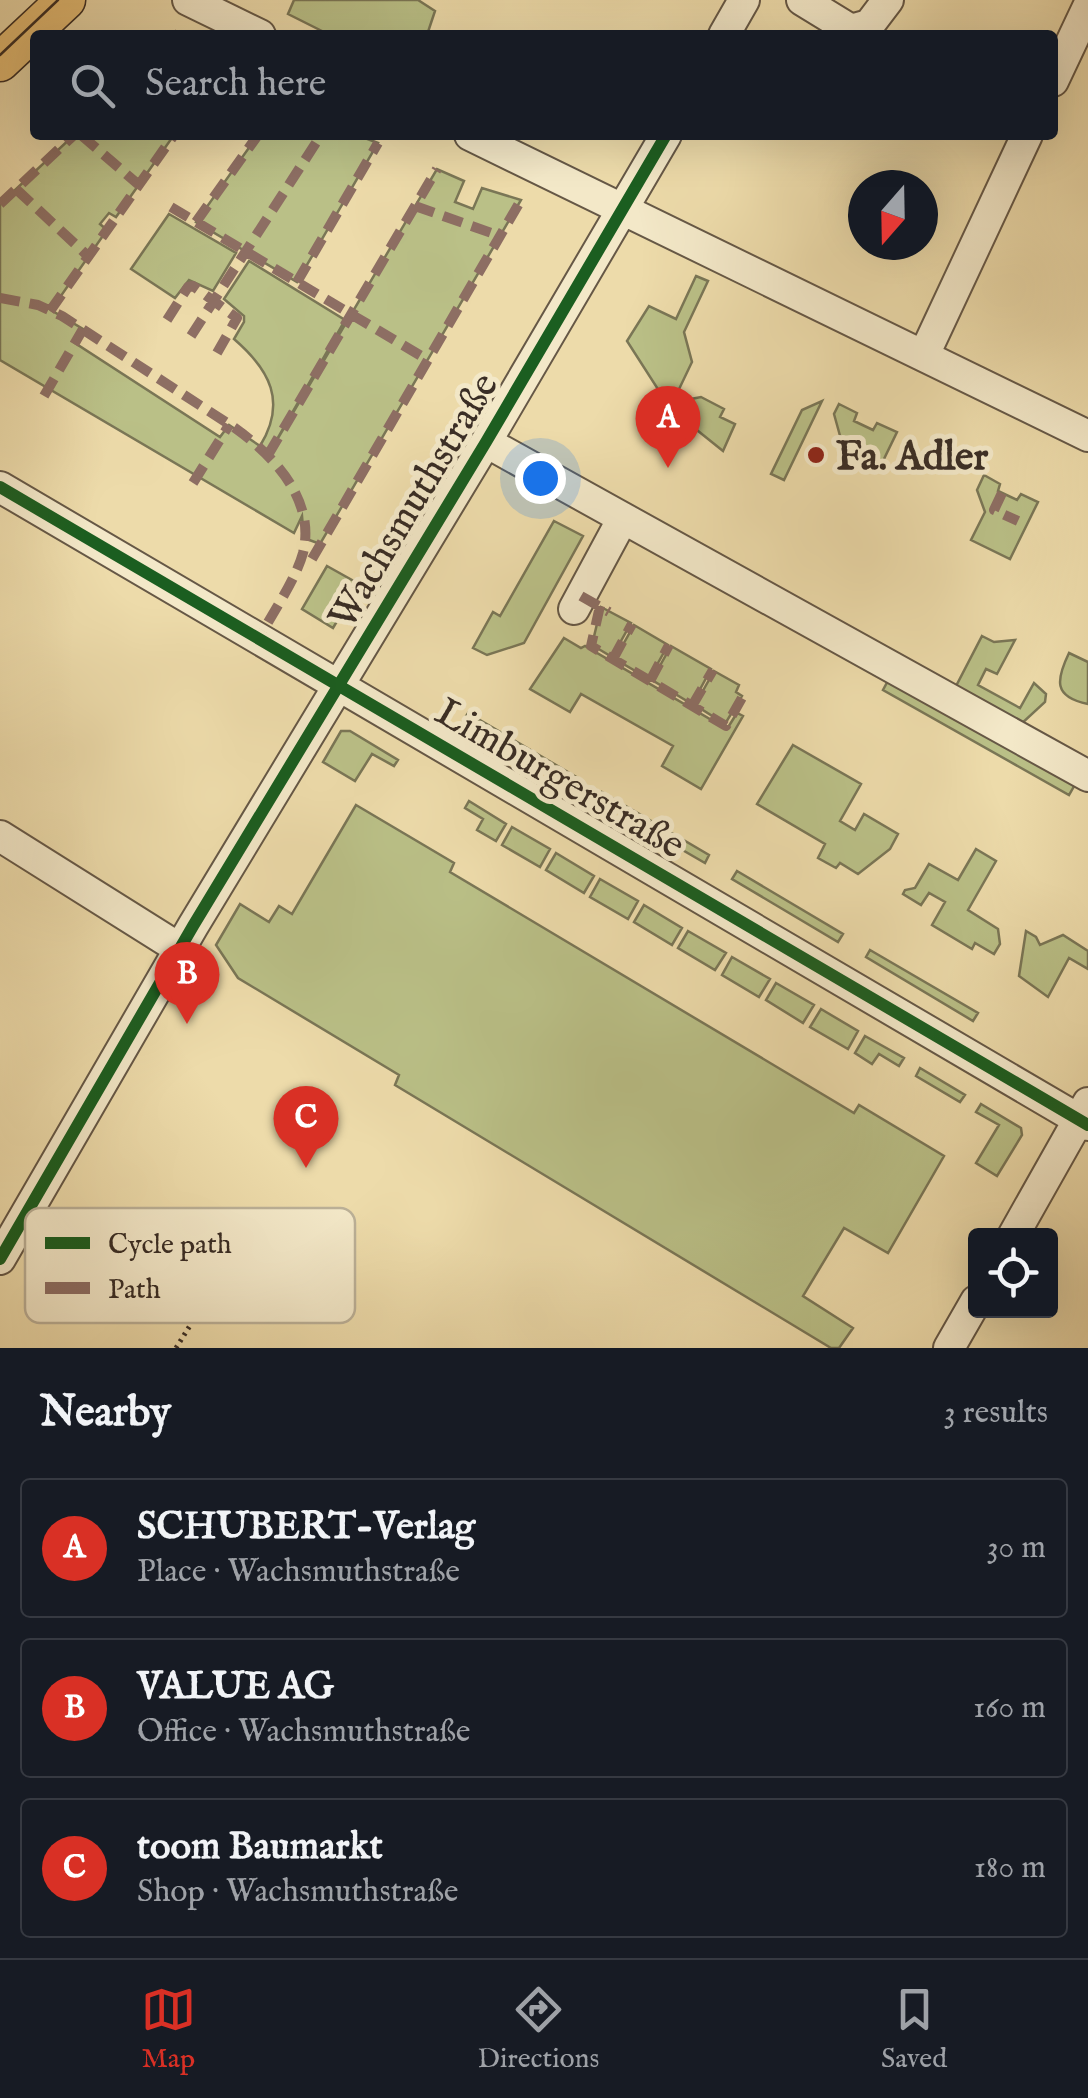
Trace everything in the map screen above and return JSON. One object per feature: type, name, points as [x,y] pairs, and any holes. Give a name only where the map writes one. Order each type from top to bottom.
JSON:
[{"type":"main road","points":[[34,30],[66,0]]},
{"type":"main road","points":[[0,62],[30,34]]},
{"type":"street","points":[[188,0],[250,30]]},
{"type":"street","points":[[727,30],[744,0]]},
{"type":"street","points":[[802,0],[852,30],[869,26],[888,0]]},
{"type":"street","points":[[1058,70],[1088,7]]},
{"type":"street","points":[[481,140],[1088,436]]},
{"type":"street","name":"Wachsmuthstraße","points":[[30,1208],[663,140]]},
{"type":"street","points":[[924,355],[1026,140]]},
{"type":"street","points":[[486,442],[1088,776]]},
{"type":"street","name":"Limburgerstraße","points":[[0,488],[1085,1116]]},
{"type":"street","points":[[574,609],[624,518]]},
{"type":"street","points":[[0,836],[180,950]]},
{"type":"street","points":[[1018,1228],[1085,1116]]},
{"type":"street","name":"Wachsmuthstraße","points":[[0,1259],[25,1216]]},
{"type":"street","points":[[949,1348],[968,1315]]},
{"type":"path","points":[[176,1348],[190,1324]]},
{"type":"green space","points":[[294,0],[418,0],[435,11],[429,30],[320,30],[288,14]]},
{"type":"green space","points":[[69,140],[170,140],[116,217],[109,213],[100,224],[107,230],[51,310],[83,329],[75,343],[220,437],[229,425],[260,446],[272,415],[271,388],[257,363],[234,339],[244,316],[224,299],[249,261],[345,320],[268,455],[437,169],[464,181],[455,202],[473,209],[482,188],[521,200],[320,544],[304,538],[302,516],[294,533],[0,360],[0,204]]},
{"type":"green space","points":[[254,140],[378,143],[297,282],[196,222]]},
{"type":"green space","points":[[169,214],[236,253],[213,291],[189,280],[175,298],[131,269]]},
{"type":"green space","points":[[696,276],[708,281],[684,332],[692,362],[670,408],[627,341],[649,306],[676,319]]},
{"type":"green space","points":[[701,397],[724,409],[720,417],[735,424],[723,451],[677,414],[691,399]]},
{"type":"green space","points":[[822,401],[784,480],[771,474],[802,410]]},
{"type":"green space","points":[[839,404],[857,413],[854,421],[873,430],[877,423],[897,432],[882,463],[842,443],[834,414]]},
{"type":"green space","points":[[984,475],[1000,484],[998,491],[1017,500],[1021,494],[1038,502],[1010,559],[971,540],[985,512],[977,490]]},
{"type":"green space","points":[[554,521],[583,536],[524,643],[487,655],[473,648],[493,612],[500,616]]},
{"type":"green space","points":[[327,566],[359,584],[333,628],[302,609]]},
{"type":"green space","points":[[601,607],[631,623],[612,657],[592,645]]},
{"type":"green space","points":[[634,625],[668,645],[649,679],[615,659]]},
{"type":"green space","points":[[982,636],[994,642],[1015,640],[997,674],[986,669],[978,685],[1020,708],[1034,683],[1046,694],[1045,702],[1019,726],[954,690]]},
{"type":"green space","points":[[564,638],[581,648],[585,646],[727,729],[737,713],[743,716],[701,789],[662,766],[673,746],[581,694],[570,712],[530,689]]},
{"type":"green space","points":[[671,646],[711,669],[692,704],[652,680]]},
{"type":"green space","points":[[1069,653],[1088,662],[1088,704],[1068,697],[1060,686]]},
{"type":"green space","points":[[714,671],[739,685],[736,692],[742,696],[725,724],[695,705]]},
{"type":"green space","points":[[890,677],[1077,781],[1069,795],[883,690]]},
{"type":"green space","points":[[468,713],[578,778],[574,786],[463,721]]},
{"type":"green space","points":[[341,731],[350,731],[398,760],[394,766],[372,754],[355,781],[323,762]]},
{"type":"green space","points":[[793,745],[861,784],[840,821],[855,830],[864,814],[898,834],[890,849],[858,874],[840,863],[836,868],[818,858],[825,844],[757,804]]},
{"type":"green space","points":[[602,792],[709,855],[705,863],[598,801]]},
{"type":"green space","points":[[469,801],[506,824],[496,841],[477,830],[483,819],[465,808]]},
{"type":"green space","points":[[356,805],[454,863],[450,872],[854,1113],[859,1105],[944,1156],[888,1253],[844,1228],[803,1296],[853,1328],[839,1348],[831,1348],[395,1085],[399,1075],[238,978],[216,945],[240,904],[269,922],[279,906],[292,914]]},
{"type":"green space","points":[[512,827],[550,849],[540,867],[502,845]]},
{"type":"green space","points":[[976,849],[996,861],[968,910],[998,929],[1000,944],[994,954],[975,943],[972,949],[932,925],[945,902],[929,893],[921,905],[903,894],[915,888],[929,864],[958,880]]},
{"type":"green space","points":[[556,853],[594,876],[584,893],[546,870]]},
{"type":"green space","points":[[737,871],[843,934],[838,942],[732,879]]},
{"type":"green space","points":[[600,879],[638,901],[628,919],[590,897]]},
{"type":"green space","points":[[644,905],[682,928],[672,945],[634,922]]},
{"type":"green space","points":[[688,931],[726,953],[715,970],[678,948]]},
{"type":"green space","points":[[1026,931],[1040,945],[1063,935],[1088,951],[1088,969],[1069,958],[1048,997],[1019,976]]},
{"type":"green space","points":[[870,950],[978,1013],[973,1021],[866,957]]},
{"type":"green space","points":[[732,957],[770,979],[759,997],[722,975]]},
{"type":"green space","points":[[776,983],[814,1005],[803,1023],[766,1000]]},
{"type":"green space","points":[[821,1009],[858,1031],[848,1049],[810,1027]]},
{"type":"green space","points":[[865,1036],[904,1058],[899,1066],[879,1054],[872,1064],[855,1053]]},
{"type":"green space","points":[[920,1068],[965,1095],[960,1102],[916,1076]]},
{"type":"green space","points":[[981,1104],[1021,1128],[1022,1135],[997,1176],[976,1163],[999,1125],[976,1112]]},
{"type":"tram line","points":[[0,55],[58,0]]},
{"type":"marked path","points":[[0,204],[69,140]]},
{"type":"marked path","points":[[87,140],[139,185]]},
{"type":"marked path","points":[[50,311],[170,140]]},
{"type":"marked path","points":[[196,222],[254,140]]},
{"type":"marked path","points":[[191,336],[318,140]]},
{"type":"marked path","points":[[297,282],[378,143]]},
{"type":"marked path","points":[[268,455],[437,169]]},
{"type":"marked path","points":[[16,189],[89,257]]},
{"type":"marked path","points":[[312,559],[521,200]]},
{"type":"marked path","points":[[415,206],[500,236]]},
{"type":"marked path","points":[[171,207],[428,360]]},
{"type":"marked path","points":[[167,320],[188,287],[193,286],[237,318],[217,353]]},
{"type":"marked path","points":[[0,298],[38,305],[62,316],[235,428],[277,466],[297,498],[305,534],[295,574],[259,638]]},
{"type":"marked path","points":[[44,396],[83,329]]},
{"type":"marked path","points":[[193,483],[229,425]]},
{"type":"marked path","points":[[1002,493],[994,510],[1018,521]]},
{"type":"marked path","points":[[581,596],[609,612]]},
{"type":"marked path","points":[[600,606],[591,646],[726,726],[743,696]]},
{"type":"marked path","points":[[613,659],[632,624]]},
{"type":"marked path","points":[[650,681],[669,645]]},
{"type":"marked path","points":[[692,706],[713,670]]},
{"type":"cycle path","points":[[30,1208],[193,926],[486,442],[663,140]]},
{"type":"cycle path","points":[[0,487],[1088,1125]]},
{"type":"cycle path","points":[[0,1259],[25,1216]]},
{"type":"place","name":"Fa. Adler","points":[[816,455]]},
{"type":"place","name":"SCHUBERT-Verlag","points":[[668,468]]},
{"type":"place","name":"VALUE AG","points":[[187,1024]]},
{"type":"place","name":"toom Baumarkt","points":[[306,1168]]}]
